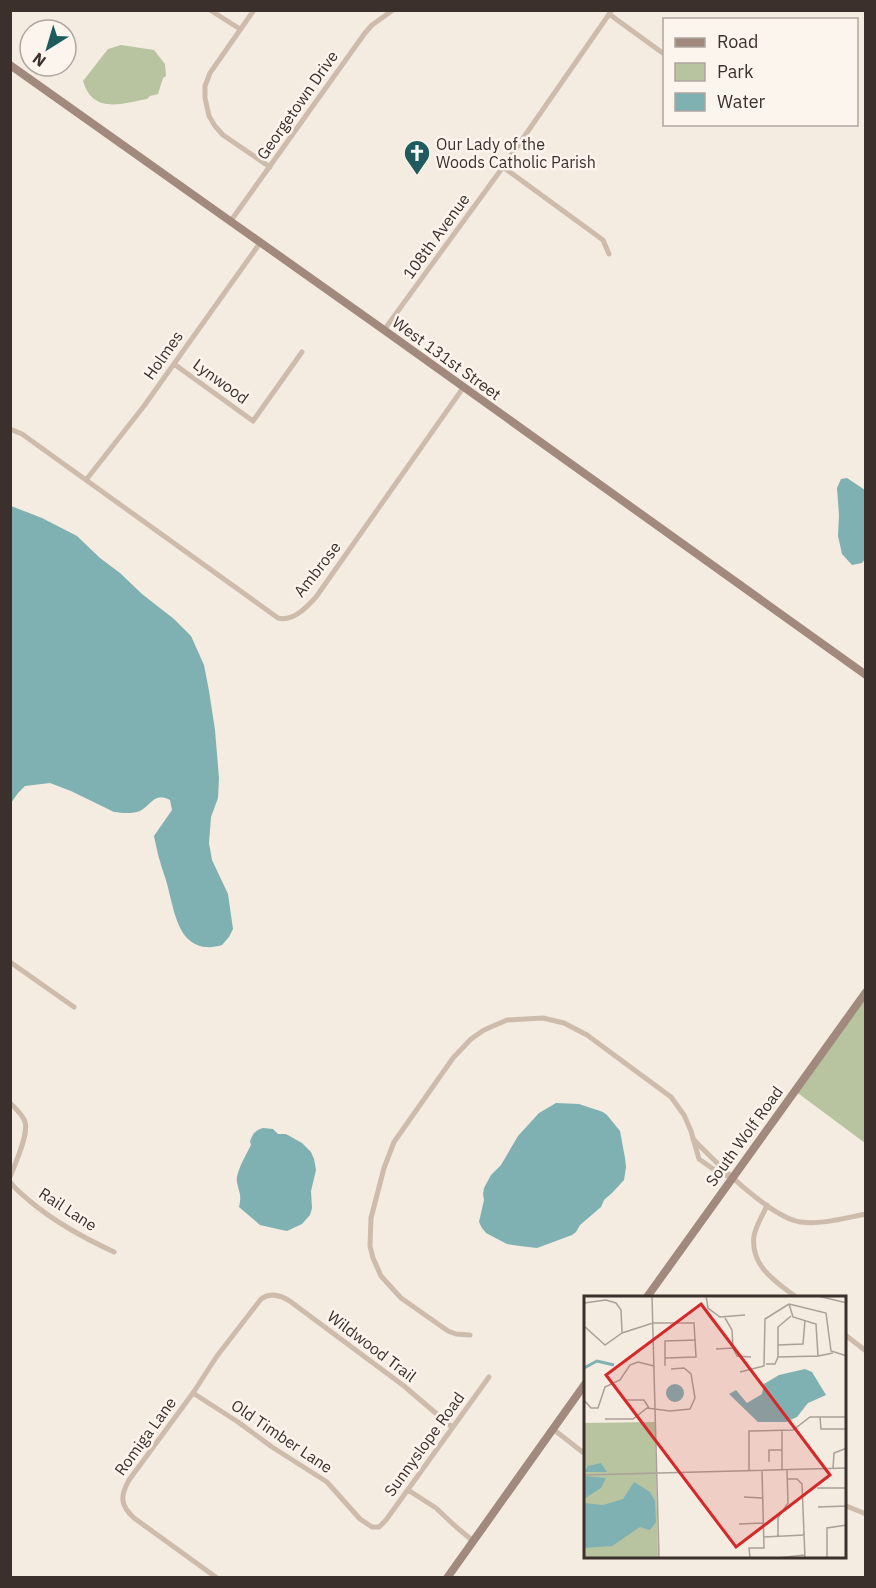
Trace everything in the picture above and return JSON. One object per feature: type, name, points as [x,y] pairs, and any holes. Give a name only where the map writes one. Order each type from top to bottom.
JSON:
[{"type":"street","points":[[210,10],[240,29]]},
{"type":"street","points":[[254,10],[210,73],[206,86],[206,108],[215,126],[223,135],[270,167]]},
{"type":"street","name":"Georgetown Drive","points":[[230,222],[365,33],[393,10]]},
{"type":"street","points":[[610,12],[663,53]]},
{"type":"street","name":"108th Avenue","points":[[384,330],[503,167],[610,12]]},
{"type":"street","name":"West 131st Street","points":[[10,66],[866,675]]},
{"type":"street","points":[[503,167],[603,240],[609,254]]},
{"type":"street","name":"Holmes","points":[[86,480],[130,425],[260,243]]},
{"type":"street","name":"Lynwood","points":[[174,363],[253,420],[302,352]]},
{"type":"street","name":"Ambrose","points":[[10,429],[22,434],[278,618],[283,619],[295,616],[316,597],[463,388]]},
{"type":"street","points":[[10,962],[74,1007]]},
{"type":"street","name":"South Wolf Road","points":[[649,1296],[866,992]]},
{"type":"street","points":[[470,1335],[448,1331],[401,1298],[381,1276],[369,1237],[371,1218],[384,1168],[394,1142],[453,1058],[471,1039],[497,1024],[519,1018],[543,1018],[575,1028],[587,1035],[671,1096],[684,1115],[693,1139],[732,1178],[784,1216],[802,1222],[818,1222],[866,1214]]},
{"type":"street","points":[[10,1103],[23,1117],[26,1132],[10,1177]]},
{"type":"street","name":"Rail Lane","points":[[10,1182],[43,1212],[75,1233],[114,1252]]},
{"type":"street","points":[[767,1205],[754,1236],[758,1261],[770,1277],[795,1296]]},
{"type":"street","name":"Romiga Lane","points":[[217,1578],[134,1518],[123,1504],[122,1496],[129,1480],[193,1393],[213,1360],[261,1299],[271,1294]]},
{"type":"street","name":"Wildwood Trail","points":[[271,1294],[284,1297],[291,1302],[404,1386],[453,1427]]},
{"type":"street","points":[[846,1336],[866,1352]]},
{"type":"street","name":"Sunnyslope Road","points":[[379,1527],[489,1377]]},
{"type":"street","points":[[447,1578],[584,1385]]},
{"type":"street","name":"Old Timber Lane","points":[[193,1393],[327,1482],[360,1519],[372,1527],[379,1527]]},
{"type":"street","points":[[553,1429],[584,1453]]},
{"type":"street","points":[[408,1490],[436,1508],[473,1540]]},
{"type":"street","points":[[846,1506],[866,1514]]},
{"type":"green space","points":[[121,45],[154,50],[165,64],[166,76],[163,78],[158,94],[147,99],[118,104],[101,103],[93,98],[83,81],[108,49]]},
{"type":"green space","points":[[865,999],[865,1143],[795,1091]]},
{"type":"water","points":[[847,478],[865,490],[865,559],[862,563],[852,565],[842,554],[838,536],[837,488],[841,479]]},
{"type":"water","points":[[11,506],[42,518],[77,536],[191,636],[204,665],[215,730],[219,778],[218,798],[211,817],[209,843],[212,860],[228,894],[233,929],[222,945],[208,947],[195,944],[187,938],[176,917],[154,836],[172,810],[170,800],[160,797],[137,812],[114,812],[50,783],[25,786],[11,803]]},
{"type":"water","points":[[556,1103],[579,1104],[607,1115],[620,1131],[626,1167],[624,1180],[604,1200],[601,1207],[572,1235],[537,1248],[507,1244],[486,1233],[479,1222],[484,1188],[518,1136],[539,1113]]},
{"type":"water","points":[[263,1128],[273,1129],[278,1134],[286,1134],[302,1143],[314,1159],[316,1170],[311,1191],[310,1215],[302,1224],[287,1231],[260,1225],[239,1207],[238,1174],[251,1145],[252,1136]]},
{"type":"place","name":"Our Lady of the Woods Catholic Parish","points":[[417,176]]}]
